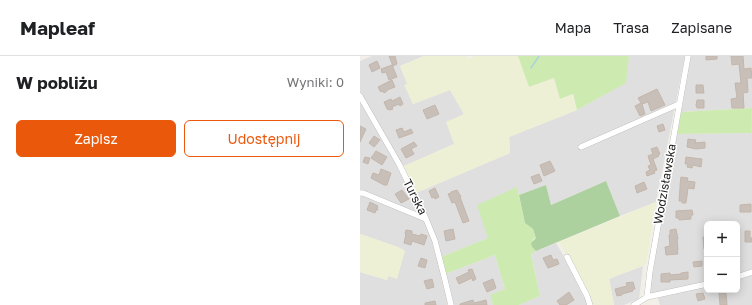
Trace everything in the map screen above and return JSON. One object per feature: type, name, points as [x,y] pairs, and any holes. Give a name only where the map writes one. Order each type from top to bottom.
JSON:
[{"type":"street","name":"Wodzisławska","points":[[647,297],[650,271],[688,56]]},
{"type":"street","name":"Turska","points":[[360,96],[399,164],[426,219],[435,241],[450,305]]},
{"type":"street","points":[[581,147],[679,104]]},
{"type":"street","points":[[360,193],[426,219]]},
{"type":"street","points":[[567,257],[590,305]]},
{"type":"street","points":[[740,276],[752,272]]},
{"type":"street","points":[[634,305],[647,297],[704,285]]},
{"type":"shaded area","points":[[372,56],[424,56],[400,66],[408,84],[405,85],[413,104],[450,90],[464,114],[454,144],[402,167],[360,92],[360,61]]},
{"type":"shaded area","points":[[629,56],[685,56],[656,202],[620,216],[606,181],[551,205],[546,185],[519,195],[517,187],[488,238],[441,257],[416,193],[510,153],[509,137],[577,110],[625,83]]},
{"type":"shaded area","points":[[691,56],[752,56],[752,108],[681,112]]},
{"type":"shaded area","points":[[360,98],[389,150],[423,214],[360,192]]},
{"type":"shaded area","points":[[752,112],[752,272],[740,276],[740,221],[704,221],[704,285],[647,297],[674,134],[750,133]]},
{"type":"shaded area","points":[[361,194],[425,219],[436,251],[446,291],[447,305],[360,305],[360,272],[387,280],[388,276],[405,251],[398,247],[360,234]]},
{"type":"shaded area","points":[[556,243],[587,296],[589,305],[519,305],[540,296],[531,253]]},
{"type":"shaded area","points":[[495,255],[505,289],[491,295],[493,305],[453,305],[445,274]]},
{"type":"shaded area","points":[[643,266],[639,299],[624,305],[614,305],[609,278]]},
{"type":"shaded area","points":[[752,275],[752,305],[660,305],[658,298],[704,287],[704,293],[740,293],[740,278]]},
{"type":"green space","points":[[424,56],[467,56],[468,59],[474,56],[518,56],[529,87],[554,78],[560,99],[572,95],[577,110],[509,137],[510,153],[416,193],[402,167],[454,144],[446,122],[464,114],[450,90],[413,104],[404,85],[407,84],[400,66]]},
{"type":"green space","points":[[518,56],[629,56],[626,83],[577,110],[573,94],[560,99],[554,78],[529,87]]},
{"type":"green space","points":[[752,108],[751,133],[677,134],[681,112]]},
{"type":"green space","points":[[606,181],[620,216],[536,251],[532,247],[531,243],[536,238],[533,229],[525,223],[519,195],[546,185],[551,205]]},
{"type":"green space","points":[[517,187],[525,223],[533,229],[536,238],[533,239],[532,247],[536,251],[531,254],[540,296],[519,305],[493,305],[490,295],[505,289],[495,255],[445,274],[441,257],[488,238],[477,205]]},
{"type":"green space","points":[[656,202],[646,263],[643,266],[609,279],[614,305],[592,305],[588,294],[559,242]]},
{"type":"green space","points":[[360,234],[398,247],[405,251],[397,279],[388,276],[387,280],[360,272]]},
{"type":"building","points":[[389,56],[395,56],[397,64],[393,66]]},
{"type":"building","points":[[706,56],[717,56],[717,59],[706,60]]},
{"type":"building","points":[[731,56],[743,56],[744,69],[751,68],[752,78],[747,78],[748,92],[743,93],[744,108],[732,108],[731,99],[737,98],[735,83],[741,83],[739,64],[732,65]]},
{"type":"building","points":[[377,61],[380,68],[372,72],[369,65]]},
{"type":"building","points":[[392,65],[397,77],[389,80],[386,72],[382,73],[381,69]]},
{"type":"building","points":[[392,80],[395,87],[384,93],[383,91],[380,91],[378,87]]},
{"type":"building","points":[[696,85],[703,85],[704,93],[696,93]]},
{"type":"building","points":[[657,89],[665,105],[651,111],[648,102],[642,104],[645,114],[640,116],[635,106],[641,103],[638,98]]},
{"type":"building","points":[[400,97],[403,104],[392,107],[393,109],[387,109],[384,102],[391,99],[392,101]]},
{"type":"building","points":[[697,100],[704,100],[704,108],[697,108]]},
{"type":"building","points":[[435,105],[439,114],[427,119],[423,110]]},
{"type":"building","points":[[663,124],[665,130],[659,132],[657,126]]},
{"type":"building","points":[[360,126],[366,129],[360,142]]},
{"type":"building","points":[[402,128],[404,132],[411,129],[413,133],[399,138],[396,130]]},
{"type":"building","points":[[374,136],[380,140],[374,147],[369,143]]},
{"type":"building","points":[[688,139],[696,140],[695,143],[705,142],[705,148],[696,149],[687,147]]},
{"type":"building","points":[[414,142],[417,146],[411,149],[414,154],[406,158],[401,149]]},
{"type":"building","points":[[657,147],[660,154],[653,159],[657,170],[654,171],[655,173],[647,176],[646,172],[650,170],[648,166],[651,165],[648,156],[653,154],[651,149]]},
{"type":"building","points":[[376,151],[387,157],[382,165],[371,158]]},
{"type":"building","points":[[365,157],[370,158],[368,164],[363,162]]},
{"type":"building","points":[[686,157],[702,159],[701,167],[693,165],[692,168],[687,167],[688,164],[685,164]]},
{"type":"building","points":[[550,161],[555,171],[544,176],[540,165]]},
{"type":"building","points":[[381,169],[391,173],[387,185],[384,185],[371,178],[373,173],[379,175]]},
{"type":"building","points":[[539,174],[542,181],[534,184],[531,177]]},
{"type":"building","points":[[681,177],[688,178],[687,181],[695,182],[694,189],[688,188],[686,203],[679,201]]},
{"type":"building","points":[[644,182],[647,189],[637,193],[635,186]]},
{"type":"building","points":[[435,188],[439,197],[435,199],[434,197],[432,198],[429,191]]},
{"type":"building","points":[[402,190],[409,199],[401,203],[395,194]]},
{"type":"building","points":[[457,190],[461,197],[469,221],[463,223],[455,202],[452,203],[448,194]]},
{"type":"building","points":[[370,202],[378,206],[378,210],[376,210],[375,213],[367,210]]},
{"type":"building","points":[[751,204],[751,212],[740,212],[740,205]]},
{"type":"building","points":[[692,210],[693,215],[691,215],[691,219],[679,220],[679,218],[676,218],[676,211]]},
{"type":"building","points":[[453,229],[455,239],[446,241],[444,231]]},
{"type":"building","points":[[676,229],[678,254],[666,255],[665,247],[670,246],[670,230]]},
{"type":"building","points":[[406,230],[412,231],[412,234],[427,236],[424,245],[412,241],[411,245],[404,243]]},
{"type":"building","points":[[745,231],[750,231],[750,238],[752,238],[752,242],[745,242]]},
{"type":"building","points":[[551,255],[553,260],[557,259],[559,264],[548,268],[543,258]]},
{"type":"building","points":[[421,258],[427,260],[425,268],[418,266]]},
{"type":"building","points":[[702,261],[702,266],[694,267],[693,262]]},
{"type":"building","points":[[472,269],[476,279],[473,281],[472,278],[459,284],[456,278]]},
{"type":"building","points":[[688,272],[688,279],[661,282],[661,274],[670,273],[670,275]]},
{"type":"building","points":[[432,279],[434,287],[427,289],[424,281]]},
{"type":"building","points":[[493,279],[496,288],[487,292],[483,283]]},
{"type":"building","points":[[633,282],[635,289],[632,290],[633,291],[617,296],[615,289],[627,286],[626,283]]},
{"type":"building","points":[[569,292],[574,300],[566,305],[560,305],[557,301]]},
{"type":"building","points":[[703,293],[705,299],[698,301],[696,294]]},
{"type":"building","points":[[719,293],[726,293],[727,305],[720,305]]},
{"type":"building","points":[[473,300],[474,303],[486,300],[487,305],[460,305]]},
{"type":"building","points":[[435,301],[436,305],[425,305],[425,303]]},
{"type":"waterway","points":[[531,68],[539,56]]}]
